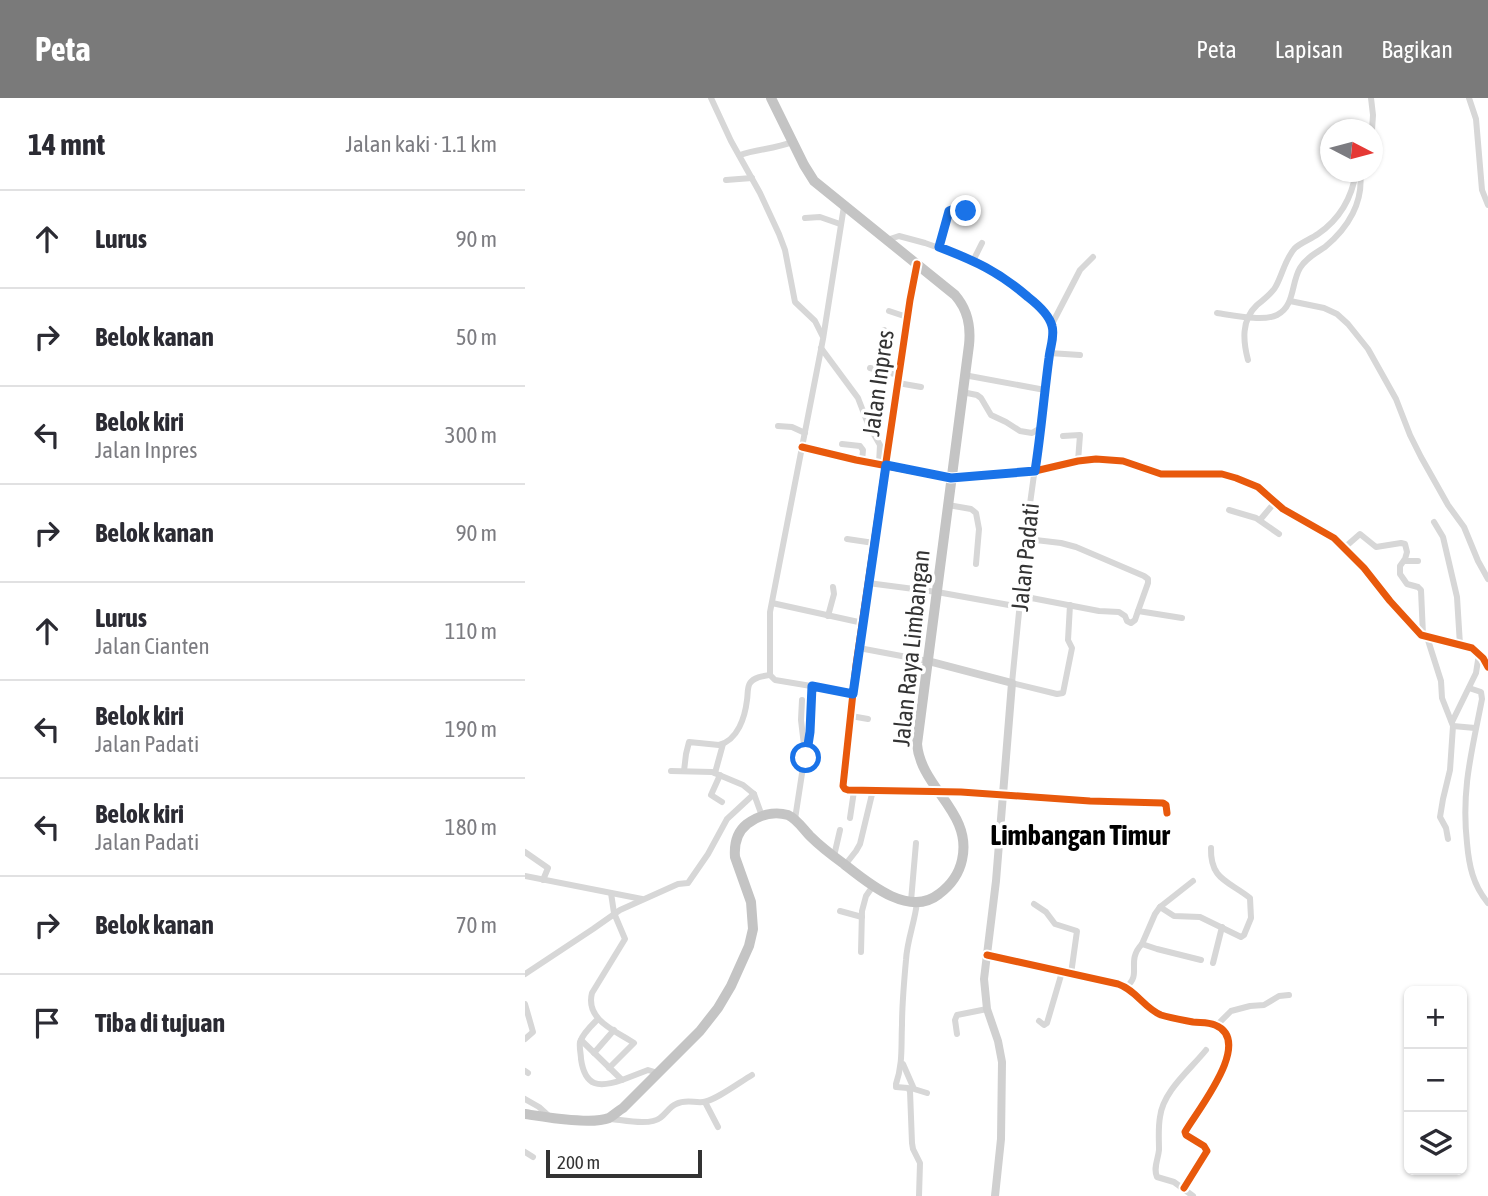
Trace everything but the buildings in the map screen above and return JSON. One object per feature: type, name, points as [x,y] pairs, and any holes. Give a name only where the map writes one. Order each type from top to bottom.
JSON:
[{"type":"highway","name":"Jalan Raya Limbangan","points":[[771,98],[814,181],[955,295],[968,319],[970,336],[917,744],[921,764],[949,807],[965,842],[958,873],[945,889],[935,898],[914,902]]},
{"type":"highway","points":[[525,1114],[588,1120],[608,1118],[623,1108],[659,1073],[700,1031],[718,1008],[749,946],[753,929],[751,902],[735,857],[735,845],[745,825],[762,816],[788,816],[873,886],[892,897],[914,902]]},
{"type":"street","points":[[711,98],[785,250],[795,302],[815,321],[822,342],[858,398],[880,445],[883,464]]},
{"type":"street","points":[[1371,98],[1373,119]]},
{"type":"street","points":[[1469,98],[1476,119],[1482,190],[1488,205]]},
{"type":"street","points":[[740,155],[792,142]]},
{"type":"street","points":[[726,180],[752,178]]},
{"type":"street","points":[[1248,360],[1244,337],[1248,317],[1276,286],[1287,258],[1294,250],[1321,232],[1343,208],[1355,182]]},
{"type":"street","points":[[1217,313],[1265,318],[1277,315],[1287,306],[1303,264],[1334,238],[1354,212],[1361,191],[1360,182]]},
{"type":"street","points":[[844,206],[822,342],[769,623],[770,675],[775,680],[853,694]]},
{"type":"street","points":[[939,247],[949,211],[960,209],[966,211],[971,218]]},
{"type":"street","points":[[805,218],[823,217],[840,224]]},
{"type":"street","points":[[887,240],[899,236],[939,247],[992,270],[1037,304],[1052,324],[1080,270],[1093,257]]},
{"type":"street","points":[[973,261],[982,243]]},
{"type":"street","name":"Jalan Inpres","points":[[854,790],[845,789],[843,786],[853,694],[883,464],[917,264]]},
{"type":"street","points":[[1290,301],[1324,308],[1337,314],[1368,349],[1397,399],[1421,457],[1448,505],[1464,527],[1488,579]]},
{"type":"street","points":[[889,312],[907,317]]},
{"type":"street","name":"Jalan Padati","points":[[1012,683],[1035,471],[1053,337],[1052,324]]},
{"type":"street","points":[[879,370],[884,330]]},
{"type":"street","points":[[1049,353],[1080,355]]},
{"type":"street","points":[[870,368],[921,387]]},
{"type":"street","points":[[964,375],[1045,390]]},
{"type":"street","points":[[962,392],[977,395],[991,415],[1020,431],[1032,433],[1042,427]]},
{"type":"street","points":[[778,426],[805,433]]},
{"type":"street","points":[[1063,436],[1080,435],[1078,461]]},
{"type":"street","points":[[842,444],[860,446],[863,450],[862,461]]},
{"type":"street","points":[[802,447],[951,478],[1035,471],[1078,461],[1114,460],[1161,474],[1229,475],[1258,487],[1283,509],[1323,531],[1344,548],[1417,631],[1425,636],[1472,648],[1488,667]]},
{"type":"street","points":[[1260,520],[1275,502]]},
{"type":"street","points":[[948,505],[971,509],[976,513],[979,529],[976,564]]},
{"type":"street","points":[[1229,510],[1260,520],[1279,534]]},
{"type":"street","points":[[1434,522],[1443,537],[1457,597],[1460,645]]},
{"type":"street","points":[[1344,548],[1360,534],[1375,547],[1405,544],[1407,548],[1400,566],[1401,576],[1407,584],[1417,587],[1422,593],[1421,616],[1425,636],[1441,681],[1443,703],[1453,724]]},
{"type":"street","points":[[847,539],[874,543]]},
{"type":"street","points":[[1021,596],[1099,611],[1119,612],[1131,623],[1135,620],[1148,583],[1145,576],[1076,547],[1027,539]]},
{"type":"street","points":[[1404,561],[1418,561]]},
{"type":"street","points":[[868,583],[1020,607]]},
{"type":"street","points":[[828,616],[834,593],[833,586]]},
{"type":"street","points":[[772,603],[863,623]]},
{"type":"street","points":[[859,648],[928,660],[1061,695],[1073,648],[1068,640],[1070,605]]},
{"type":"street","points":[[1137,611],[1182,618]]},
{"type":"street","points":[[1448,839],[1440,817],[1450,770],[1453,724],[1478,668],[1479,654]]},
{"type":"street","points":[[684,771],[689,742],[723,744],[731,739],[744,718],[749,684],[755,678],[770,675]]},
{"type":"street","points":[[995,1196],[1001,1139],[1002,1062],[984,991],[1012,683]]},
{"type":"street","points":[[795,820],[810,732],[812,686]]},
{"type":"street","points":[[1469,688],[1482,694],[1465,792],[1465,825],[1471,872],[1488,903]]},
{"type":"street","points":[[801,700],[806,758]]},
{"type":"street","points":[[851,716],[868,719]]},
{"type":"street","points":[[1453,724],[1475,728]]},
{"type":"street","points":[[722,802],[711,795],[723,744]]},
{"type":"street","points":[[671,771],[718,774],[748,788],[754,794],[762,816]]},
{"type":"street","points":[[850,818],[854,790],[938,791],[1163,803],[1167,813]]},
{"type":"street","points":[[845,865],[860,844],[873,790]]},
{"type":"street","points":[[525,974],[614,913],[678,884],[688,883],[708,855],[727,819],[754,794]]},
{"type":"street","points":[[834,856],[840,830]]},
{"type":"street","points":[[916,843],[915,918],[907,945],[902,1062],[896,1086],[908,1088],[910,1091],[912,1143],[920,1163],[919,1196]]},
{"type":"street","points":[[1160,908],[1174,916],[1196,916],[1241,937],[1244,935],[1251,918],[1251,903],[1248,896],[1214,870],[1211,848]]},
{"type":"street","points":[[525,852],[548,868],[544,880]]},
{"type":"street","points":[[525,876],[644,899]]},
{"type":"street","points":[[1126,987],[1134,979],[1133,961],[1155,914],[1193,881]]},
{"type":"street","points":[[861,952],[862,917],[866,896],[873,886]]},
{"type":"street","points":[[609,1068],[634,1044],[598,1019],[591,1008],[591,996],[625,939],[614,913],[611,893]]},
{"type":"street","points":[[1034,904],[1046,912],[1055,924],[1077,931],[1071,974]]},
{"type":"street","points":[[840,911],[862,917]]},
{"type":"street","points":[[1213,963],[1221,927]]},
{"type":"street","points":[[1142,944],[1201,960]]},
{"type":"street","points":[[987,955],[1126,987],[1154,1012],[1216,1026],[1222,1030],[1228,1039],[1228,1056],[1219,1077],[1185,1132],[1207,1151],[1184,1188]]},
{"type":"street","points":[[1039,1021],[1044,1025],[1047,1023],[1062,972]]},
{"type":"street","points":[[1216,1026],[1231,1011],[1264,1005],[1279,996],[1289,995]]},
{"type":"street","points":[[525,1004],[533,1032],[525,1039]]},
{"type":"street","points":[[957,1034],[957,1015],[987,1009]]},
{"type":"street","points":[[598,1019],[581,1040],[580,1046],[583,1071],[590,1081],[603,1085],[648,1070],[659,1073]]},
{"type":"street","points":[[594,1053],[614,1030]]},
{"type":"street","points":[[581,1040],[622,1080]]},
{"type":"street","points":[[1193,1196],[1174,1182],[1155,1174],[1160,1117],[1176,1083],[1206,1050]]},
{"type":"street","points":[[902,1062],[914,1089],[927,1093]]},
{"type":"street","points":[[608,1118],[628,1121],[659,1119],[677,1104],[687,1101],[705,1102],[751,1075]]},
{"type":"street","points":[[525,1099],[552,1118]]},
{"type":"street","points":[[705,1102],[718,1127]]},
{"type":"street","points":[[525,1152],[533,1157]]},
{"type":"cycle path","points":[[917,264],[856,665],[843,786],[848,790],[961,792],[1163,803],[1167,813]]},
{"type":"cycle path","points":[[802,447],[951,478],[1035,471],[1096,459],[1123,461],[1161,474],[1222,474],[1236,478],[1258,487],[1283,509],[1334,538],[1364,568],[1421,635],[1472,648],[1488,667]]},
{"type":"cycle path","points":[[987,955],[1118,984],[1130,990],[1161,1015],[1212,1024],[1226,1033],[1229,1046],[1226,1061],[1210,1094],[1185,1132],[1207,1151],[1184,1188]]},
{"type":"district","name":"Limbangan Timur","points":[[1080,835]]},
{"type":"route","points":[[806,758],[812,686],[853,694],[886,465],[951,478],[1035,471],[1053,337],[1052,324],[1037,304],[1004,277],[939,247],[949,211],[957,208],[966,211]]}]
